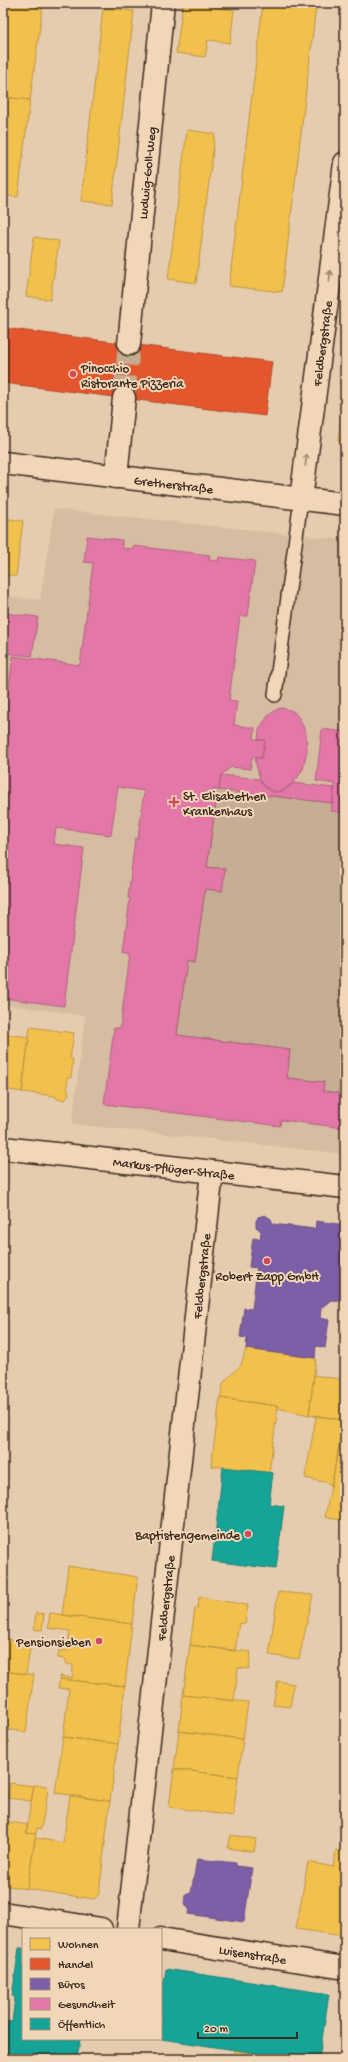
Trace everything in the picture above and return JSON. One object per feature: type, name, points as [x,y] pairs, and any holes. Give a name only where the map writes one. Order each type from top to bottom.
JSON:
[{"type":"street","name":"Ludwig-Goll-Weg","points":[[129,344],[163,3]]},
{"type":"street","name":"Feldbergstraße","points":[[301,499],[345,163]]},
{"type":"street","points":[[116,477],[124,398]]},
{"type":"street","name":"Gretherstraße","points":[[3,463],[345,504]]},
{"type":"street","name":"Markus-Pflüger-Straße","points":[[3,1148],[345,1188]]},
{"type":"street","name":"Feldbergstraße","points":[[128,1928],[212,1172]]},
{"type":"street","points":[[3,1914],[94,1928]]},
{"type":"street","name":"Luisenstraße","points":[[162,1939],[345,1968]]},
{"type":"lane","points":[[275,695],[301,499]]},
{"type":"shaded area","name":"St. Elisabethen Krankenhaus","points":[[54,509],[345,540],[345,1154],[72,1124],[85,1016],[3,1004],[3,596],[40,600]]},
{"type":"shaded area","points":[[213,789],[333,803],[345,813],[345,1094],[323,1091],[324,1082],[287,1078],[290,1050],[177,1035],[187,960],[195,962],[205,889],[222,891],[225,869],[207,867],[217,795],[213,794]]},
{"type":"building: Wohnen","points":[[3,3],[43,4],[30,100],[3,97]]},
{"type":"building: Wohnen","points":[[183,3],[214,3],[214,7],[234,10],[230,43],[208,40],[205,57],[176,53]]},
{"type":"building: Wohnen","points":[[263,3],[287,3],[316,6],[282,292],[229,286]]},
{"type":"building: Wohnen","points":[[103,8],[134,11],[112,204],[81,201]]},
{"type":"building: Wohnen","points":[[3,97],[30,100],[18,197],[3,195]]},
{"type":"building: Wohnen","points":[[187,130],[215,134],[196,283],[168,279]]},
{"type":"building: Wohnen","points":[[34,237],[59,241],[50,300],[26,296]]},
{"type":"building: Wohnen","points":[[345,384],[345,442],[338,441]]},
{"type":"building: Wohnen","points":[[3,518],[23,521],[16,576],[3,575]]},
{"type":"building: Wohnen","points":[[3,1023],[7,1024],[6,1034],[29,1037],[22,1092],[3,1089]]},
{"type":"building: Wohnen","points":[[30,1027],[74,1033],[70,1059],[73,1059],[71,1078],[68,1077],[67,1086],[69,1094],[65,1100],[57,1099],[55,1096],[22,1092]]},
{"type":"building: Wohnen","points":[[246,1349],[316,1358],[309,1415],[277,1408],[278,1406],[220,1398],[224,1382],[241,1365]]},
{"type":"building: Wohnen","points":[[314,1375],[345,1380],[345,1521],[325,1517],[344,1420],[309,1415]]},
{"type":"building: Wohnen","points":[[220,1398],[278,1406],[269,1473],[211,1466]]},
{"type":"building: Wohnen","points":[[314,1415],[344,1420],[331,1488],[329,1483],[305,1478],[316,1417]]},
{"type":"building: Wohnen","points":[[68,1566],[138,1577],[132,1624],[62,1615]]},
{"type":"building: Wohnen","points":[[278,1592],[313,1595],[299,1659],[269,1655]]},
{"type":"building: Wohnen","points":[[199,1597],[248,1605],[245,1624],[239,1623],[235,1651],[190,1645],[195,1608],[198,1608]]},
{"type":"building: Wohnen","points":[[36,1613],[44,1614],[42,1630],[34,1629]]},
{"type":"building: Wohnen","name":"Pensionsieben","points":[[50,1613],[132,1624],[125,1686],[60,1679],[60,1676],[72,1678],[73,1665],[66,1664],[66,1659],[58,1658],[59,1650],[67,1651],[70,1631],[48,1628]]},
{"type":"building: Wohnen","points":[[3,1639],[31,1643],[26,1674],[3,1671]]},
{"type":"building: Wohnen","points":[[190,1645],[251,1652],[249,1669],[238,1668],[234,1701],[183,1695]]},
{"type":"building: Wohnen","points":[[3,1671],[34,1675],[26,1732],[3,1729]]},
{"type":"building: Wohnen","points":[[60,1679],[125,1686],[118,1744],[63,1737],[69,1689],[58,1688]]},
{"type":"building: Wohnen","points":[[278,1681],[294,1684],[290,1707],[273,1705]]},
{"type":"building: Wohnen","points":[[183,1695],[248,1702],[243,1739],[179,1731]]},
{"type":"building: Wohnen","points":[[179,1731],[243,1739],[238,1777],[174,1769]]},
{"type":"building: Wohnen","points":[[63,1737],[118,1744],[110,1801],[55,1793]]},
{"type":"building: Wohnen","points":[[174,1769],[238,1777],[233,1816],[169,1807]]},
{"type":"building: Wohnen","points":[[10,1783],[34,1786],[31,1801],[8,1798]]},
{"type":"building: Wohnen","points":[[34,1785],[47,1786],[48,1791],[41,1829],[37,1828],[36,1834],[26,1833]]},
{"type":"building: Wohnen","points":[[70,1796],[110,1801],[99,1894],[94,1899],[27,1889],[35,1838],[63,1843]]},
{"type":"building: Wohnen","points":[[3,1821],[28,1825],[26,1833],[36,1834],[27,1889],[3,1885]]},
{"type":"building: Wohnen","points":[[231,1835],[256,1839],[254,1852],[228,1848]]},
{"type":"building: Wohnen","points":[[336,1850],[345,1852],[344,1936],[296,1929],[308,1862],[333,1867]]},
{"type":"building: Wohnen","points":[[234,2050],[249,2052],[248,2059],[233,2059]]},
{"type":"building: Handel","points":[[3,328],[272,362],[265,416],[3,383]]},
{"type":"building: Büros","points":[[265,1215],[271,1219],[273,1224],[315,1229],[316,1221],[345,1225],[345,1301],[331,1300],[321,1308],[320,1318],[329,1320],[325,1348],[316,1346],[315,1358],[246,1349],[247,1338],[240,1337],[244,1308],[252,1309],[257,1268],[249,1267],[253,1238],[260,1239],[261,1231],[256,1227],[256,1221],[258,1217]]},
{"type":"building: Büros","points":[[197,1859],[236,1863],[236,1866],[252,1868],[244,1922],[188,1914],[189,1909],[184,1904],[185,1895],[191,1893]]},
{"type":"building: Gesundheit","points":[[87,536],[122,540],[122,548],[133,549],[133,546],[210,555],[209,560],[218,561],[219,557],[255,561],[248,616],[240,616],[229,700],[237,701],[234,725],[255,728],[254,739],[265,740],[262,758],[252,757],[250,769],[231,767],[221,775],[219,790],[213,789],[213,794],[217,794],[207,867],[225,869],[222,891],[205,889],[195,962],[187,960],[177,1035],[290,1050],[287,1078],[324,1082],[323,1091],[345,1094],[345,1128],[281,1120],[280,1126],[104,1104],[114,1028],[120,1028],[130,954],[123,952],[130,898],[128,898],[135,838],[138,839],[144,791],[118,787],[111,835],[56,828],[54,844],[84,848],[64,1006],[3,998],[3,735],[13,656],[80,665],[93,563],[84,562]]},
{"type":"building: Gesundheit","points":[[4,613],[38,617],[32,656],[3,653]]},
{"type":"building: Gesundheit","points":[[282,708],[293,711],[300,719],[306,733],[307,750],[303,769],[296,780],[283,791],[274,792],[265,787],[261,782],[255,761],[256,758],[262,758],[265,740],[258,740],[259,729],[268,716],[277,709]]},
{"type":"building: Gesundheit","points":[[322,729],[345,732],[345,813],[331,811],[335,784],[316,781]]},
{"type":"building: Gesundheit","points":[[221,775],[260,779],[265,787],[274,792],[283,791],[294,783],[334,788],[333,803],[219,790]]},
{"type":"building: Öffentlich","name":"Baptistengemeinde","points":[[223,1467],[273,1473],[269,1504],[284,1506],[276,1569],[212,1561]]},
{"type":"building: Öffentlich","points":[[19,1948],[22,1948],[22,2040],[80,2040],[77,2059],[54,2056],[53,2059],[3,2059],[3,2021],[12,2022],[15,1997],[12,1996]]},
{"type":"building: Öffentlich","points":[[166,1969],[329,1994],[319,2059],[296,2059],[162,2039],[162,1995]]},
{"type":"tunnel","points":[[124,398],[129,344]]},
{"type":"place","name":"Pinocchio Ristorante Pizzeria","points":[[73,374]]},
{"type":"place","name":"St. Elisabethen Krankenhaus","points":[[174,802]]},
{"type":"place","name":"Robert Zapp GmbH","points":[[267,1261]]},
{"type":"place","name":"Baptistengemeinde","points":[[248,1534]]},
{"type":"place","name":"Pensionsieben","points":[[99,1641]]}]
